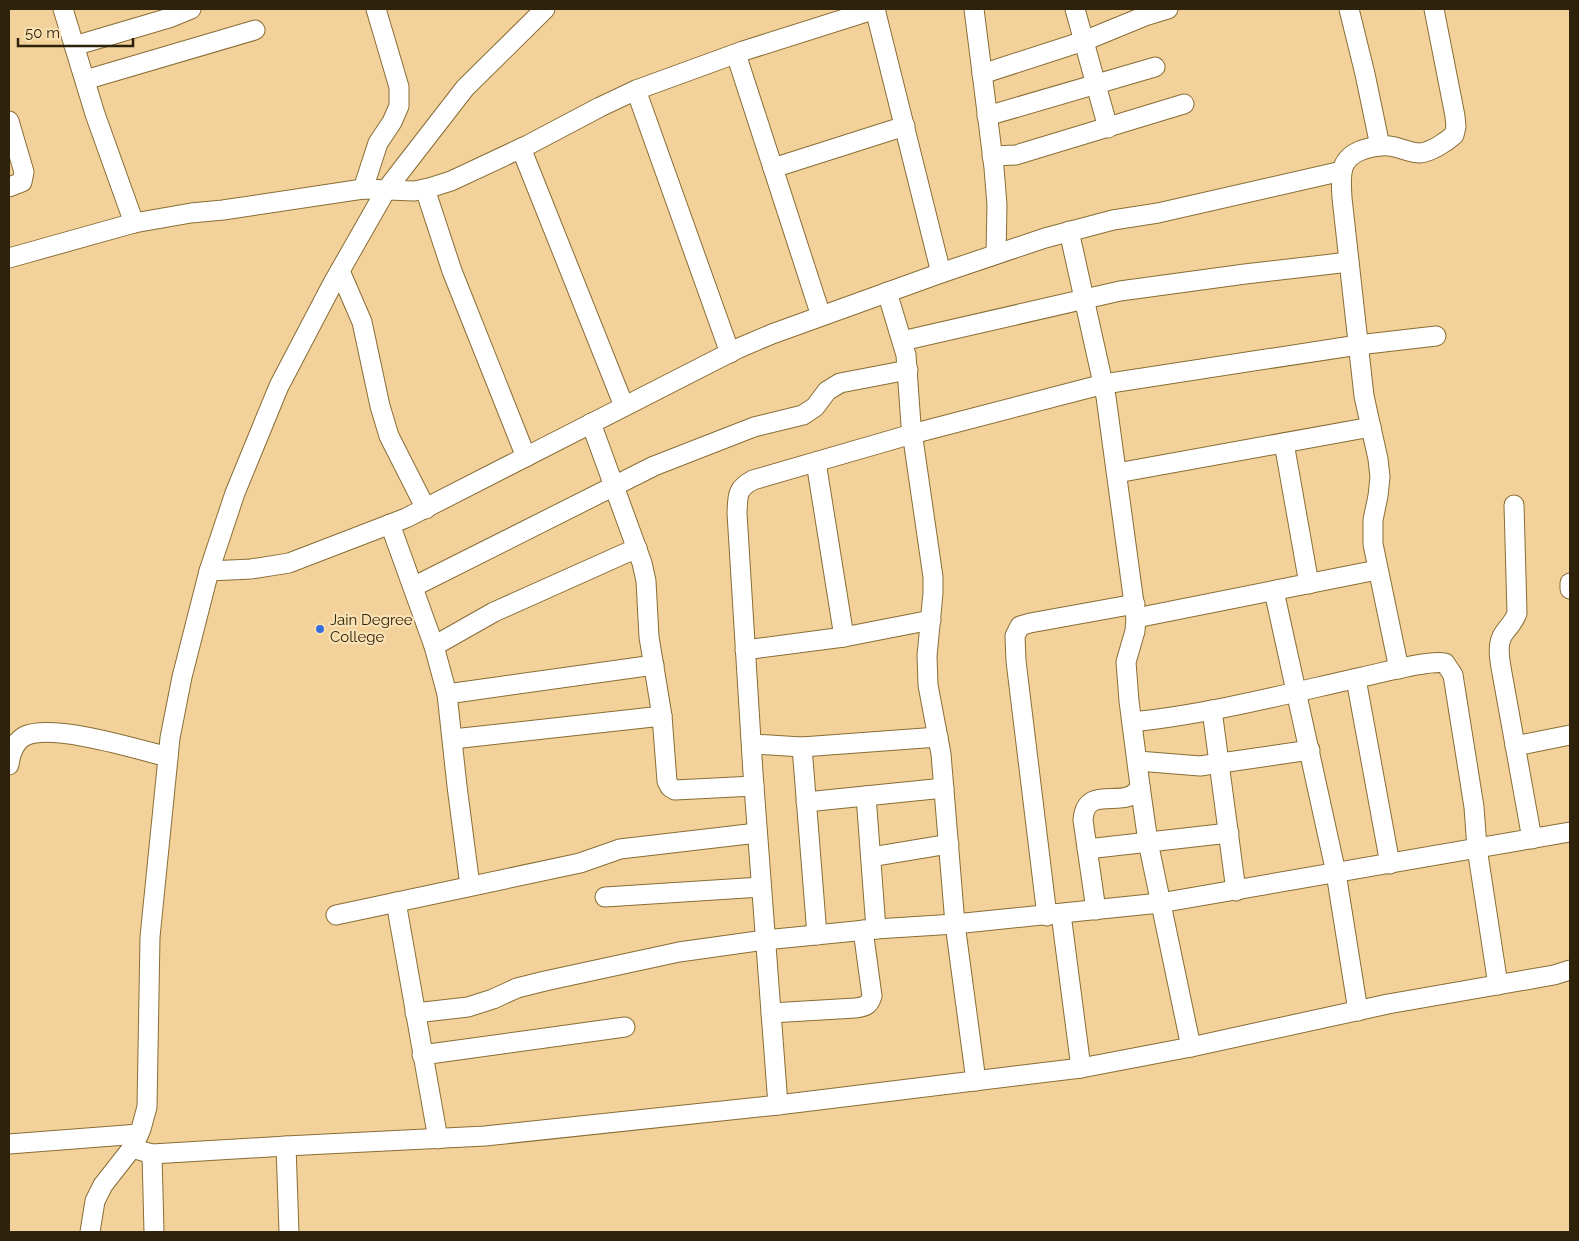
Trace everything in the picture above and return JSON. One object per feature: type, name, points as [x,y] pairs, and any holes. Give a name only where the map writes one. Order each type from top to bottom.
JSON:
[{"type":"street","points":[[63,9],[95,114],[134,223]]},
{"type":"street","points":[[74,46],[169,18],[191,9]]},
{"type":"street","points":[[363,189],[378,143],[392,122],[399,106],[399,87],[376,9]]},
{"type":"street","points":[[90,1232],[96,1201],[103,1185],[135,1141],[147,1108],[150,945],[168,756],[174,714],[209,571],[235,493],[279,386],[340,271],[386,190],[465,88],[545,9]]},
{"type":"street","points":[[9,258],[134,223],[191,213],[363,189],[414,191],[425,189],[451,181],[522,148],[636,90],[848,13],[875,9],[941,273]]},
{"type":"street","points":[[974,9],[997,205],[996,254]]},
{"type":"street","points":[[1075,9],[1108,128]]},
{"type":"street","points":[[982,74],[1084,42],[1144,16],[1168,9]]},
{"type":"street","points":[[1349,9],[1380,146]]},
{"type":"street","points":[[1398,669],[1377,570],[1372,532],[1380,477],[1378,459],[1364,396],[1342,198],[1342,171],[1346,159],[1353,154],[1375,146],[1388,146],[1421,153],[1454,134],[1456,127],[1455,116],[1434,9]]},
{"type":"street","points":[[85,80],[255,30]]},
{"type":"street","points":[[736,54],[822,316]]},
{"type":"street","points":[[987,116],[1155,67]]},
{"type":"street","points":[[636,90],[730,353]]},
{"type":"street","points":[[992,156],[1016,155],[1184,104]]},
{"type":"street","points":[[9,121],[13,148],[23,164],[24,176],[22,182],[9,188]]},
{"type":"street","points":[[773,168],[905,126]]},
{"type":"street","points":[[522,148],[624,406]]},
{"type":"street","points":[[209,571],[250,569],[289,563],[390,524],[426,509],[730,353],[772,334],[887,292],[1069,231],[1114,220],[1158,213],[1342,171]]},
{"type":"street","points":[[425,189],[452,272],[526,457]]},
{"type":"street","points":[[1069,231],[1104,384],[1135,611],[1135,631],[1126,662],[1148,842],[1191,1047]]},
{"type":"street","points":[[902,341],[1085,298],[1143,287],[1349,262]]},
{"type":"street","points":[[340,271],[362,322],[380,406],[389,436],[426,509]]},
{"type":"street","points":[[887,292],[906,355],[912,434],[932,577],[927,677],[938,737],[956,924],[976,1081]]},
{"type":"street","points":[[778,1105],[745,650],[737,513],[740,489],[753,480],[912,434],[1104,384],[1358,345],[1436,336]]},
{"type":"street","points":[[413,587],[654,466],[754,427],[803,414],[815,407],[827,391],[840,383],[908,370]]},
{"type":"street","points":[[590,424],[637,548],[646,580],[648,628],[662,716],[667,781],[670,787],[676,790],[754,786]]},
{"type":"street","points":[[1117,473],[1371,427]]},
{"type":"street","points":[[1284,443],[1309,584]]},
{"type":"street","points":[[816,462],[844,637]]},
{"type":"street","points":[[1514,505],[1517,613],[1512,625],[1501,637],[1499,647],[1532,839]]},
{"type":"street","points":[[390,524],[434,646],[447,694],[453,739],[456,786],[470,886]]},
{"type":"street","points":[[434,646],[494,612],[637,548]]},
{"type":"street","points":[[1081,1068],[1054,915],[1016,661],[1015,636],[1020,626],[1030,623],[1135,611],[1274,590],[1377,570]]},
{"type":"street","points":[[1570,583],[1570,589]]},
{"type":"street","points":[[1274,590],[1336,873],[1358,1011]]},
{"type":"street","points":[[745,650],[844,637],[931,620]]},
{"type":"street","points":[[1132,722],[1173,718],[1398,669],[1438,661],[1445,662],[1453,675],[1474,807],[1477,848],[1498,985]]},
{"type":"street","points":[[447,694],[654,665]]},
{"type":"street","points":[[1356,678],[1390,864]]},
{"type":"street","points":[[1212,710],[1236,891]]},
{"type":"street","points":[[453,739],[662,716]]},
{"type":"street","points":[[9,765],[14,747],[19,740],[37,732],[51,731],[168,756]]},
{"type":"street","points":[[1515,746],[1570,735]]},
{"type":"street","points":[[752,744],[802,747],[938,737]]},
{"type":"street","points":[[802,747],[817,934]]},
{"type":"street","points":[[1138,761],[1190,766],[1220,764],[1310,750]]},
{"type":"street","points":[[1096,910],[1083,820],[1084,811],[1087,805],[1098,799],[1130,796],[1136,793],[1140,786]]},
{"type":"street","points":[[806,802],[944,788]]},
{"type":"street","points":[[771,1013],[855,1008],[865,1006],[870,1002],[872,996],[870,929],[871,858],[866,796]]},
{"type":"street","points":[[1087,849],[1228,832]]},
{"type":"street","points":[[415,1013],[468,1007],[493,999],[517,988],[655,957],[817,934],[956,924],[1160,903],[1570,832]]},
{"type":"street","points":[[336,915],[580,863],[620,849],[757,833]]},
{"type":"street","points":[[871,858],[949,844]]},
{"type":"street","points":[[605,897],[761,887]]},
{"type":"street","points":[[396,902],[438,1138]]},
{"type":"street","points":[[9,1144],[135,1141],[152,1154],[485,1136],[563,1129],[1081,1068],[1191,1047],[1358,1011],[1554,975],[1570,970]]},
{"type":"street","points":[[422,1055],[625,1027]]},
{"type":"street","points":[[286,1146],[289,1232]]},
{"type":"street","points":[[152,1154],[154,1232]]},
{"type":"place","name":"Jain Degree College","points":[[320,629]]}]
